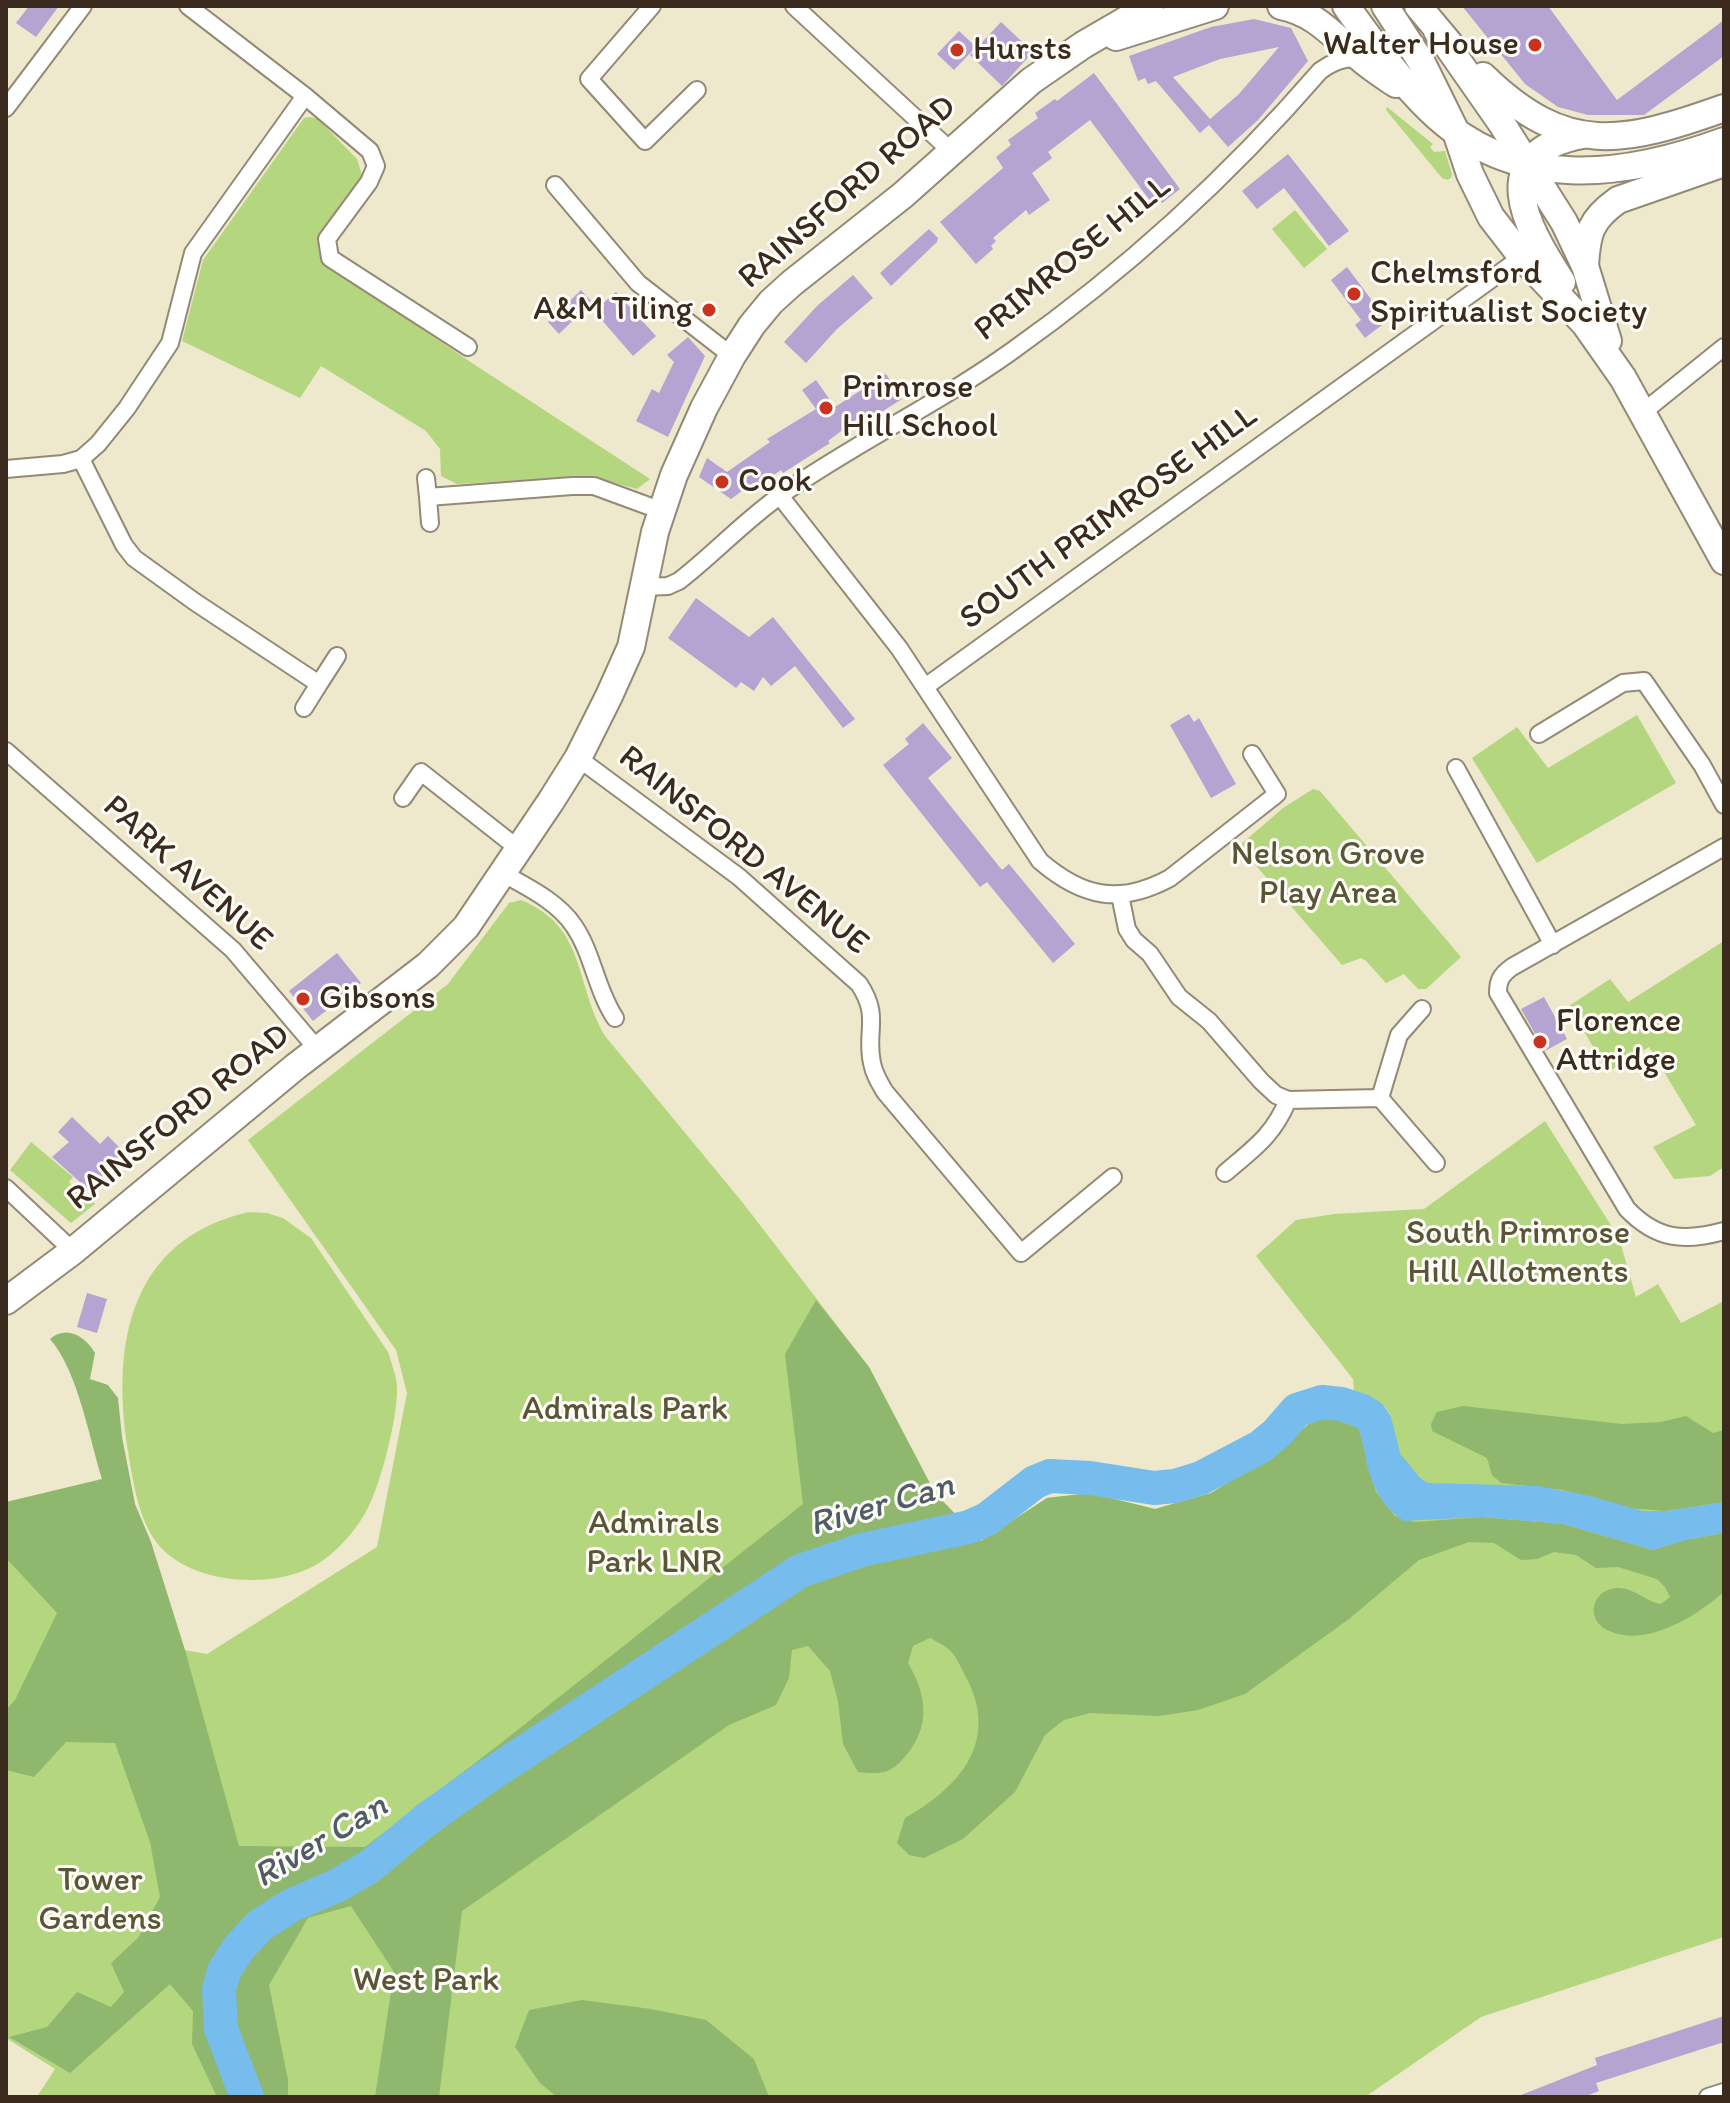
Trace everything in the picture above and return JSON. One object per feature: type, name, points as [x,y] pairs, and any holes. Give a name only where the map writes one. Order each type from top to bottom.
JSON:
[{"type":"main road","name":"RAINSFORD ROAD","points":[[6,1301],[73,1251],[318,1050],[428,965],[466,927],[520,850],[578,758],[631,647],[662,511],[685,448],[732,356],[771,302],[903,195],[1031,81],[1083,45],[1150,6]]},
{"type":"main road","name":"RAINSFORD ROAD","points":[[1083,45],[1129,34],[1215,6]]},
{"type":"main road","points":[[1281,6],[1309,14],[1360,58],[1416,96],[1456,132],[1478,147],[1504,158],[1579,171],[1610,171],[1650,165],[1724,141]]},
{"type":"main road","points":[[1346,6],[1416,96]]},
{"type":"main road","points":[[1385,6],[1422,63],[1456,132],[1479,195],[1504,237],[1585,324]]},
{"type":"main road","points":[[1418,6],[1502,124],[1564,222],[1585,266],[1598,314],[1623,378]]},
{"type":"main road","points":[[1437,31],[1510,103],[1538,119],[1582,135]]},
{"type":"main road","points":[[1724,108],[1638,136],[1582,135],[1550,144],[1526,164],[1520,202],[1539,245],[1585,324],[1623,378],[1724,561]]},
{"type":"main road","points":[[1585,266],[1586,237],[1605,209],[1618,200],[1724,163]]},
{"type":"street","points":[[6,108],[83,6]]},
{"type":"street","points":[[188,6],[305,96],[370,151],[376,166],[369,182],[327,239],[330,258],[468,347]]},
{"type":"street","points":[[652,6],[589,79],[645,141],[697,90]]},
{"type":"street","points":[[794,6],[951,151]]},
{"type":"street","name":"PRIMROSE HILL","points":[[643,587],[668,586],[679,581],[780,496],[1011,352],[1081,299],[1198,198],[1269,130],[1320,71],[1344,58],[1360,58]]},
{"type":"street","points":[[6,469],[63,464],[81,459],[98,444],[127,408],[170,343],[193,253],[305,96]]},
{"type":"street","points":[[555,185],[638,283],[732,356]]},
{"type":"street","name":"SOUTH PRIMROSE HILL","points":[[925,687],[1522,257]]},
{"type":"street","points":[[1642,413],[1724,347]]},
{"type":"street","points":[[81,459],[124,545],[134,558],[319,684]]},
{"type":"street","points":[[426,478],[430,523]]},
{"type":"street","points":[[428,497],[594,486],[662,511]]},
{"type":"street","points":[[780,496],[899,648],[1040,861],[1060,878],[1083,889],[1120,895],[1150,889],[1170,878],[1277,794],[1252,754]]},
{"type":"street","points":[[304,708],[337,656]]},
{"type":"street","points":[[1539,734],[1623,683],[1644,681],[1702,765],[1724,805]]},
{"type":"street","name":"PARK AVENUE","points":[[6,751],[233,950],[318,1050]]},
{"type":"street","name":"RAINSFORD AVENUE","points":[[578,758],[739,877],[859,984],[869,998],[872,1014],[871,1060],[885,1092],[1021,1253],[1113,1177]]},
{"type":"street","points":[[1456,768],[1553,945]]},
{"type":"street","points":[[403,798],[421,772],[520,850]]},
{"type":"street","points":[[1724,847],[1502,974],[1498,981],[1498,993],[1615,1192],[1638,1220],[1659,1233],[1675,1237],[1724,1231]]},
{"type":"street","points":[[504,874],[549,901],[575,927],[598,989],[615,1018]]},
{"type":"street","points":[[1120,895],[1127,929],[1150,954],[1179,997],[1220,1033],[1276,1095],[1288,1100],[1380,1098]]},
{"type":"street","points":[[1380,1098],[1399,1035],[1422,1009]]},
{"type":"street","points":[[1380,1098],[1436,1163]]},
{"type":"street","points":[[1225,1173],[1269,1135],[1288,1100]]},
{"type":"street","points":[[6,1188],[73,1251]]},
{"type":"street","points":[[1708,2097],[1724,2092]]},
{"type":"green space","points":[[1387,107],[1433,144],[1430,147],[1434,152],[1445,151],[1451,178],[1442,178],[1386,110]]},
{"type":"green space","points":[[304,118],[318,119],[357,159],[362,175],[320,238],[324,262],[650,479],[637,489],[589,476],[457,484],[441,476],[440,449],[426,431],[321,366],[300,398],[182,341],[203,260]]},
{"type":"green space","points":[[1295,210],[1327,249],[1304,268],[1272,229]]},
{"type":"green space","points":[[1637,715],[1676,783],[1537,863],[1472,758],[1517,727],[1548,768]]},
{"type":"green space","name":"Nelson Grove Play Area","points":[[1313,789],[1320,791],[1461,957],[1426,989],[1418,989],[1404,974],[1386,983],[1361,958],[1342,965],[1239,846],[1283,808]]},
{"type":"green space","name":"Admirals Park LNR","points":[[521,900],[542,911],[558,925],[576,958],[595,1016],[605,1036],[743,1203],[869,1367],[935,1493],[981,1541],[1047,1498],[1090,1493],[1155,1509],[1211,1493],[1277,1453],[1315,1418],[1350,1420],[1391,1415],[1384,1406],[1354,1393],[1353,1379],[1256,1256],[1296,1220],[1334,1214],[1424,1209],[1545,1121],[1619,1238],[1636,1297],[1658,1284],[1681,1323],[1724,1301],[1724,1937],[1481,2017],[1365,2097],[37,2097],[55,2069],[6,2038],[6,1531],[184,1650],[207,1654],[377,1547],[407,1393],[396,1350],[248,1140],[448,984],[509,903]]},
{"type":"green space","points":[[1724,941],[1724,1167],[1710,1176],[1674,1179],[1653,1147],[1696,1125],[1649,1047],[1608,1072],[1569,1006],[1610,979],[1628,1002]]},
{"type":"green space","points":[[31,1142],[73,1177],[69,1182],[81,1195],[85,1192],[95,1204],[71,1223],[10,1170]]},
{"type":"green space","points":[[249,1212],[283,1218],[311,1238],[388,1352],[397,1388],[393,1422],[380,1477],[368,1509],[349,1536],[336,1550],[303,1571],[246,1580],[225,1578],[187,1566],[170,1556],[151,1533],[137,1499],[130,1463],[123,1411],[123,1373],[127,1336],[137,1302],[153,1272],[177,1246],[209,1226]]},
{"type":"green space","name":"West Park","points":[[816,1300],[869,1367],[935,1493],[981,1541],[1047,1498],[1090,1493],[1155,1509],[1211,1493],[1277,1453],[1315,1418],[1342,1418],[1358,1426],[1376,1492],[1395,1516],[1415,1522],[1481,1517],[1563,1524],[1653,1550],[1724,1533],[1724,1592],[1670,1627],[1654,1633],[1622,1635],[1600,1625],[1594,1612],[1597,1599],[1608,1590],[1622,1588],[1661,1604],[1670,1597],[1657,1579],[1618,1567],[1596,1568],[1576,1555],[1554,1552],[1537,1559],[1521,1560],[1494,1543],[1469,1542],[1419,1560],[1349,1619],[1245,1694],[1198,1710],[1159,1716],[1090,1713],[1064,1720],[1045,1735],[1015,1792],[963,1839],[924,1858],[909,1855],[897,1843],[905,1818],[943,1792],[969,1760],[976,1742],[979,1722],[975,1700],[955,1657],[949,1649],[930,1638],[913,1646],[908,1663],[922,1697],[920,1731],[897,1765],[881,1773],[867,1773],[858,1772],[843,1744],[838,1701],[830,1671],[808,1646],[792,1650],[789,1678],[776,1705],[729,1725],[462,1911],[439,2097],[375,2097],[394,1972],[351,1906],[308,1918],[269,1985],[288,2080],[288,2097],[217,2097],[192,2044],[193,2011],[170,1984],[70,2073],[9,2037],[47,2027],[77,1992],[111,2007],[124,1992],[111,1963],[138,1938],[160,1897],[150,1842],[115,1743],[66,1742],[34,1777],[6,1770],[6,1710],[15,1700],[57,1613],[6,1558],[6,1502],[102,1479],[75,1386],[60,1352],[50,1339],[69,1333],[87,1342],[95,1353],[90,1379],[108,1385],[118,1398],[135,1504],[151,1542],[185,1650],[239,1846],[365,1847],[803,1504],[785,1354]]},
{"type":"green space","points":[[1463,1406],[1622,1424],[1661,1422],[1686,1416],[1713,1433],[1724,1430],[1724,1502],[1666,1511],[1627,1508],[1563,1490],[1501,1483],[1492,1475],[1487,1458],[1432,1431],[1431,1424],[1437,1412]]},
{"type":"green space","points":[[582,2000],[706,2020],[754,2059],[769,2097],[557,2097],[540,2083],[515,2047],[529,2010]]},
{"type":"water","points":[[1398,1453],[1420,1478],[1429,1483],[1538,1486],[1643,1511],[1666,1511],[1724,1502],[1724,1533],[1653,1550],[1563,1524],[1481,1517],[1404,1521],[1389,1509],[1378,1494],[1365,1457]]},
{"type":"building","points":[[29,6],[59,6],[36,37],[16,23]]},
{"type":"building","name":"Walter House","points":[[1462,6],[1548,6],[1617,100],[1724,20],[1724,56],[1644,115],[1588,115],[1558,107],[1525,84]]},
{"type":"building","points":[[1254,19],[1291,28],[1308,61],[1258,120],[1228,147],[1209,125],[1200,133],[1156,81],[1148,84],[1145,78],[1138,81],[1129,56],[1211,27]],"holes":[[[1279,47],[1239,94],[1210,119],[1173,77],[1220,59]]]},
{"type":"building","points":[[1001,22],[1033,52],[1002,86],[970,55]]},
{"type":"building","name":"Hursts","points":[[959,31],[976,47],[954,70],[937,54]]},
{"type":"building","points":[[1094,73],[1180,189],[1162,203],[1158,197],[1151,202],[1090,120],[1048,152],[1052,158],[1032,173],[1050,200],[1029,215],[1026,210],[993,238],[996,241],[991,246],[993,249],[976,264],[940,222],[1003,168],[996,157],[1011,145],[1008,140],[1038,118],[1035,113],[1055,99],[1057,101]]},
{"type":"building","points":[[1288,154],[1349,231],[1329,246],[1284,188],[1257,209],[1242,191]]},
{"type":"building","points":[[929,229],[938,238],[937,242],[891,286],[880,273]]},
{"type":"building","name":"Chelmsford Spiritualist Society","points":[[1347,267],[1385,318],[1380,322],[1382,325],[1365,338],[1355,325],[1361,320],[1331,280]]},
{"type":"building","points":[[853,275],[873,298],[837,329],[806,363],[784,342],[817,306]]},
{"type":"building","points":[[581,290],[592,302],[559,334],[548,322]]},
{"type":"building","points":[[616,292],[656,336],[633,356],[594,311]]},
{"type":"building","points":[[688,337],[705,356],[668,437],[636,421],[652,389],[659,393],[674,362],[667,355]]},
{"type":"building","points":[[886,374],[902,399],[861,425],[857,419],[828,441],[830,443],[783,473],[781,470],[761,484],[753,483],[731,499],[699,477],[707,458],[727,472],[770,442],[767,439],[816,409],[802,390],[816,380],[835,407]]},
{"type":"building","points":[[696,598],[749,637],[773,617],[855,719],[843,728],[795,666],[771,686],[763,677],[754,691],[741,682],[736,688],[668,638]]},
{"type":"building","points":[[1189,714],[1194,722],[1199,718],[1236,784],[1211,798],[1170,725]]},
{"type":"building","points":[[923,723],[952,758],[928,778],[1002,870],[1009,864],[1075,944],[1053,963],[987,882],[980,887],[883,765],[909,744],[905,739]]},
{"type":"building","points":[[337,953],[361,983],[313,1021],[289,991]]},
{"type":"building","points":[[1544,997],[1567,1039],[1545,1051],[1521,1009]]},
{"type":"building","points":[[72,1117],[100,1144],[108,1136],[125,1153],[89,1190],[52,1157],[69,1142],[58,1132]]},
{"type":"building","points":[[87,1293],[107,1299],[97,1333],[77,1327]]},
{"type":"building","points":[[1724,2016],[1724,2042],[1596,2083],[1599,2091],[1584,2097],[1516,2097],[1597,2065],[1595,2058]]},
{"type":"waterway","name":"River Can","points":[[247,2097],[221,2029],[219,1990],[224,1971],[238,1949],[259,1926],[290,1906],[336,1886],[369,1867],[427,1819],[488,1776],[800,1571],[862,1550],[969,1527],[987,1519],[1035,1482],[1050,1476],[1090,1478],[1154,1488],[1175,1486],[1201,1478],[1260,1447],[1297,1410],[1322,1402],[1341,1404],[1370,1416],[1375,1423],[1385,1463],[1405,1492]]},
{"type":"place","name":"Walter House","points":[[1535,45]]},
{"type":"place","name":"Hursts","points":[[957,50]]},
{"type":"place","name":"Chelmsford Spiritualist Society","points":[[1354,294]]},
{"type":"place","name":"A&M Tiling","points":[[709,310]]},
{"type":"place","name":"Primrose Hill School","points":[[826,408]]},
{"type":"place","name":"Cook","points":[[722,482]]},
{"type":"place","name":"Gibsons","points":[[303,999]]},
{"type":"place","name":"Florence Attridge","points":[[1540,1042]]},
{"type":"park label","name":"South Primrose Hill Allotments","points":[[1518,1254]]},
{"type":"park label","name":"Admirals Park","points":[[625,1410]]},
{"type":"park label","name":"Tower Gardens","points":[[100,1900]]}]
